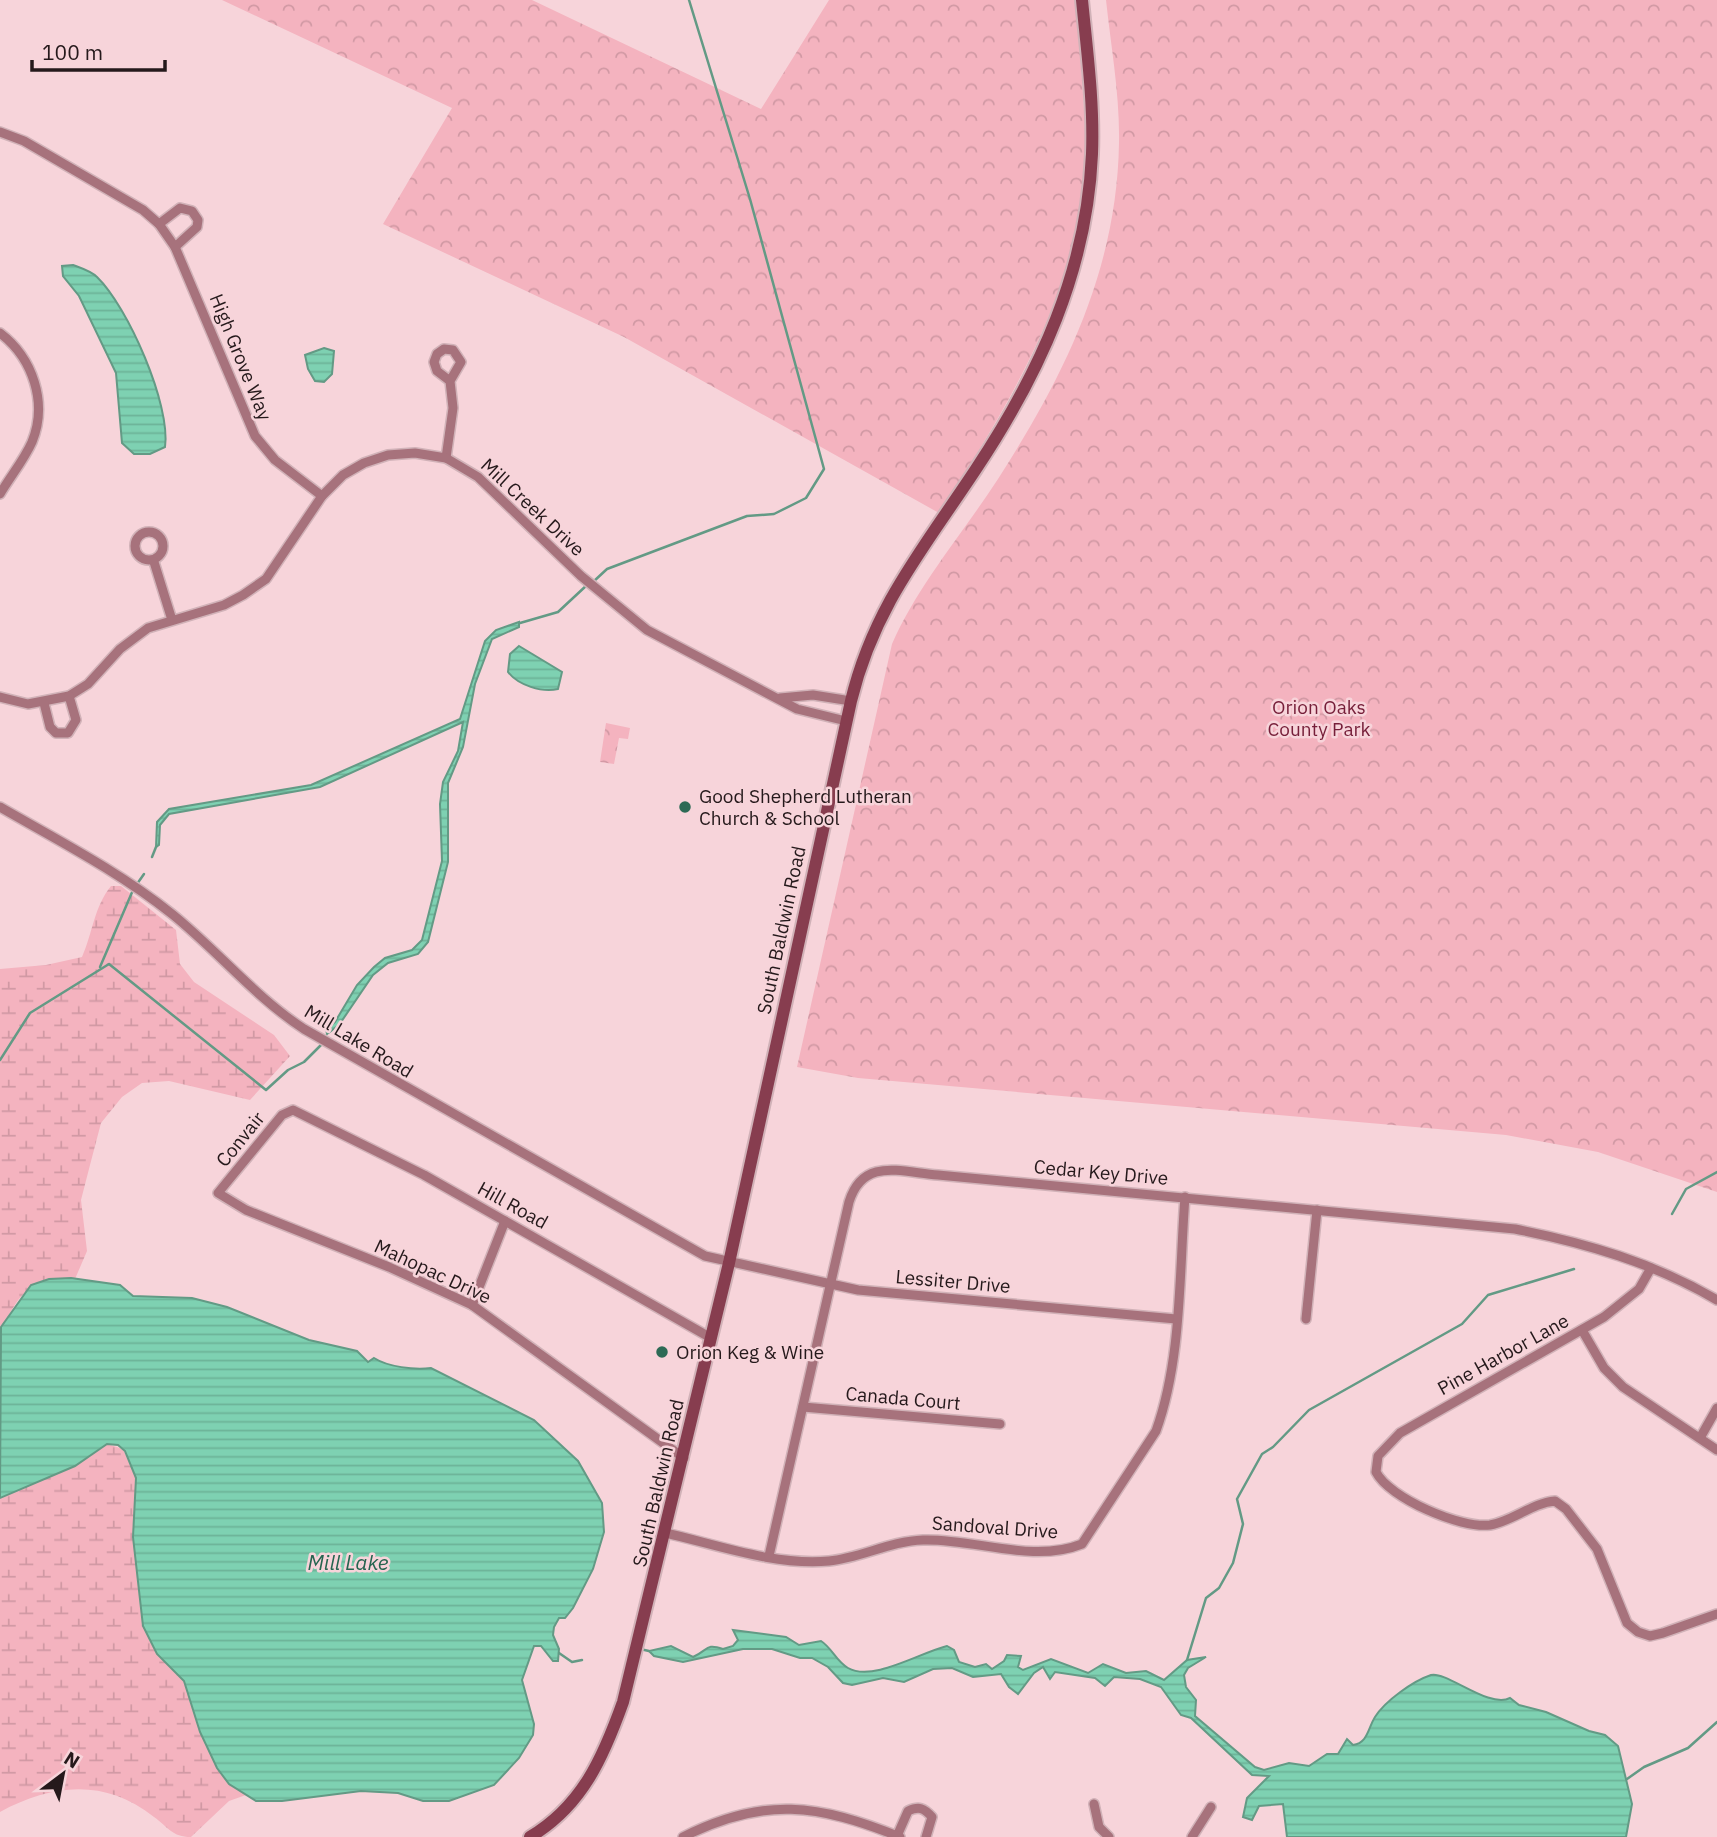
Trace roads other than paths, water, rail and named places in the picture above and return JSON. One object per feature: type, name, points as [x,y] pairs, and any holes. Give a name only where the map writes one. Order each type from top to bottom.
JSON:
[{"type":"main road","name":"South Baldwin Road","points":[[530,1837],[564,1812],[579,1796],[604,1754],[623,1702],[729,1264],[846,721],[863,657],[887,601],[1004,425],[1053,331],[1067,295],[1086,217],[1092,153],[1090,80],[1082,0]]},
{"type":"street","name":"High Grove Way","points":[[0,131],[24,141],[143,210],[159,224],[175,247],[248,424],[275,460],[322,496]]},
{"type":"street","points":[[159,224],[180,208],[192,211],[198,220],[197,227],[175,247]]},
{"type":"street","points":[[0,333],[19,351],[31,370],[38,397],[38,422],[31,443],[0,494]]},
{"type":"street","points":[[446,458],[453,408],[450,381]]},
{"type":"street","name":"Mill Creek Drive","points":[[0,697],[28,704],[69,696],[88,684],[120,649],[148,628],[224,604],[267,579],[322,496],[343,475],[388,455],[415,453],[446,458],[478,477],[581,576],[644,628],[797,709],[846,721]]},
{"type":"street","points":[[154,562],[172,621]]},
{"type":"street","points":[[780,698],[813,695],[851,701]]},
{"type":"street","points":[[44,703],[50,727],[56,733],[68,733],[76,720],[69,696]]},
{"type":"street","name":"Mill Lake Road","points":[[0,807],[126,878],[174,916],[272,1009],[660,1233],[705,1256],[729,1264]]},
{"type":"street","name":"Convair","points":[[218,1193],[282,1115],[293,1110]]},
{"type":"street","name":"Hill Road","points":[[293,1110],[424,1175],[711,1338]]},
{"type":"street","name":"Cedar Key Drive","points":[[769,1556],[853,1189],[870,1171],[938,1174],[1515,1229],[1592,1246],[1651,1268],[1717,1300]]},
{"type":"street","name":"Mahopac Drive","points":[[218,1193],[246,1210],[389,1267],[472,1304],[684,1458]]},
{"type":"street","name":"Sandoval Drive","points":[[666,1533],[807,1562],[833,1561],[900,1542],[925,1539],[1044,1551],[1068,1550],[1082,1544],[1156,1431],[1168,1389],[1185,1198]]},
{"type":"street","points":[[1306,1319],[1317,1210]]},
{"type":"street","points":[[472,1304],[505,1221]]},
{"type":"street","name":"Lessiter Drive","points":[[729,1264],[858,1290],[1176,1319]]},
{"type":"street","name":"Pine Harbor Lane","points":[[1651,1268],[1639,1289],[1626,1302],[1582,1330],[1400,1433],[1378,1456],[1376,1472],[1392,1490],[1413,1503],[1476,1525],[1491,1525],[1544,1502],[1555,1501],[1566,1509],[1597,1549],[1627,1623],[1638,1632],[1650,1636],[1717,1614]]},
{"type":"street","points":[[1582,1330],[1604,1368],[1623,1387],[1717,1450]]},
{"type":"street","name":"Canada Court","points":[[803,1407],[1000,1424]]},
{"type":"street","points":[[1700,1438],[1717,1408]]},
{"type":"street","points":[[1094,1804],[1099,1827],[1109,1837]]},
{"type":"street","points":[[683,1837],[713,1822],[738,1815],[790,1808],[822,1810],[898,1836],[908,1811],[916,1807],[925,1809],[932,1817],[926,1837]]},
{"type":"street","points":[[1192,1837],[1211,1807]]},
{"type":"water","points":[[73,265],[95,275],[109,291],[122,310],[145,357],[165,429],[165,447],[150,454],[134,454],[122,443],[116,373],[79,296],[63,276],[62,266]]},
{"type":"water","points":[[324,348],[334,351],[332,374],[324,382],[315,381],[308,369],[305,355]]},
{"type":"water","points":[[519,622],[519,627],[492,639],[475,684],[463,747],[448,783],[448,862],[428,942],[418,954],[388,963],[373,975],[339,1025],[327,1034],[326,1029],[335,1022],[357,985],[374,967],[385,958],[412,950],[422,940],[442,861],[440,804],[443,782],[458,751],[463,722],[320,787],[169,814],[160,825],[159,845],[156,847],[157,822],[169,809],[311,785],[460,719],[485,641],[496,630]]},
{"type":"water","points":[[519,646],[562,672],[558,689],[531,687],[512,677],[508,672],[510,654]]},
{"type":"water","name":"Mill Lake","points":[[71,1278],[120,1285],[133,1296],[192,1298],[227,1307],[309,1340],[357,1351],[368,1362],[374,1358],[401,1367],[431,1368],[534,1420],[578,1461],[602,1503],[604,1532],[593,1569],[573,1608],[565,1618],[559,1618],[554,1627],[553,1635],[559,1649],[558,1661],[553,1661],[541,1646],[534,1646],[522,1680],[534,1724],[533,1735],[519,1758],[494,1785],[449,1801],[423,1801],[398,1793],[361,1791],[282,1801],[256,1801],[229,1784],[217,1768],[200,1732],[184,1681],[157,1654],[143,1626],[133,1537],[136,1478],[125,1451],[118,1445],[107,1444],[75,1466],[0,1498],[1,1327],[31,1285],[49,1279]]},
{"type":"water","points":[[733,1630],[786,1637],[799,1645],[821,1641],[844,1665],[858,1671],[883,1669],[947,1646],[954,1650],[959,1662],[975,1667],[986,1664],[992,1669],[1004,1661],[1007,1655],[1021,1656],[1018,1667],[1023,1670],[1051,1659],[1088,1673],[1103,1664],[1126,1673],[1146,1671],[1164,1680],[1187,1660],[1206,1657],[1188,1668],[1184,1675],[1186,1687],[1196,1700],[1195,1716],[1255,1767],[1264,1770],[1289,1763],[1309,1766],[1327,1754],[1338,1754],[1347,1739],[1353,1745],[1358,1744],[1392,1698],[1424,1678],[1438,1675],[1480,1695],[1501,1700],[1510,1698],[1519,1705],[1546,1712],[1605,1735],[1618,1746],[1632,1804],[1626,1837],[1287,1837],[1283,1804],[1259,1806],[1252,1820],[1243,1817],[1247,1798],[1269,1776],[1252,1775],[1191,1718],[1181,1715],[1161,1687],[1140,1679],[1114,1677],[1105,1686],[1095,1678],[1055,1672],[1050,1679],[1043,1667],[1034,1673],[1018,1694],[1009,1687],[1001,1674],[973,1677],[952,1668],[933,1669],[904,1682],[883,1678],[852,1685],[843,1683],[828,1667],[812,1658],[800,1658],[772,1649],[743,1649],[683,1662],[654,1656],[649,1651],[671,1646],[693,1657],[710,1647],[723,1649],[733,1646],[738,1640]]},
{"type":"waterway","points":[[593,582],[607,569],[747,516],[774,514],[806,498],[824,469],[750,199],[689,0]]},
{"type":"waterway","points":[[520,623],[558,612],[587,585]]},
{"type":"waterway","points":[[152,857],[156,847]]},
{"type":"waterway","points":[[137,884],[144,874]]},
{"type":"waterway","points":[[100,967],[133,890]]},
{"type":"waterway","points":[[0,1060],[30,1013],[109,964],[266,1090],[288,1070],[304,1062],[323,1043]]},
{"type":"waterway","points":[[1672,1214],[1686,1189],[1717,1172]]},
{"type":"waterway","points":[[1187,1660],[1206,1598],[1219,1588],[1233,1563],[1243,1524],[1237,1499],[1262,1454],[1273,1447],[1309,1410],[1462,1324],[1488,1295],[1574,1269]]},
{"type":"waterway","points":[[640,1649],[649,1651]]},
{"type":"waterway","points":[[559,1653],[572,1662],[582,1660]]},
{"type":"waterway","points":[[1627,1779],[1644,1767],[1688,1748],[1717,1722]]},
{"type":"place","name":"Good Shepherd Lutheran Church & School","points":[[685,807]]},
{"type":"place","name":"Orion Keg & Wine","points":[[662,1352]]},
{"type":"park label","name":"Orion Oaks County Park","points":[[1319,718]]}]
